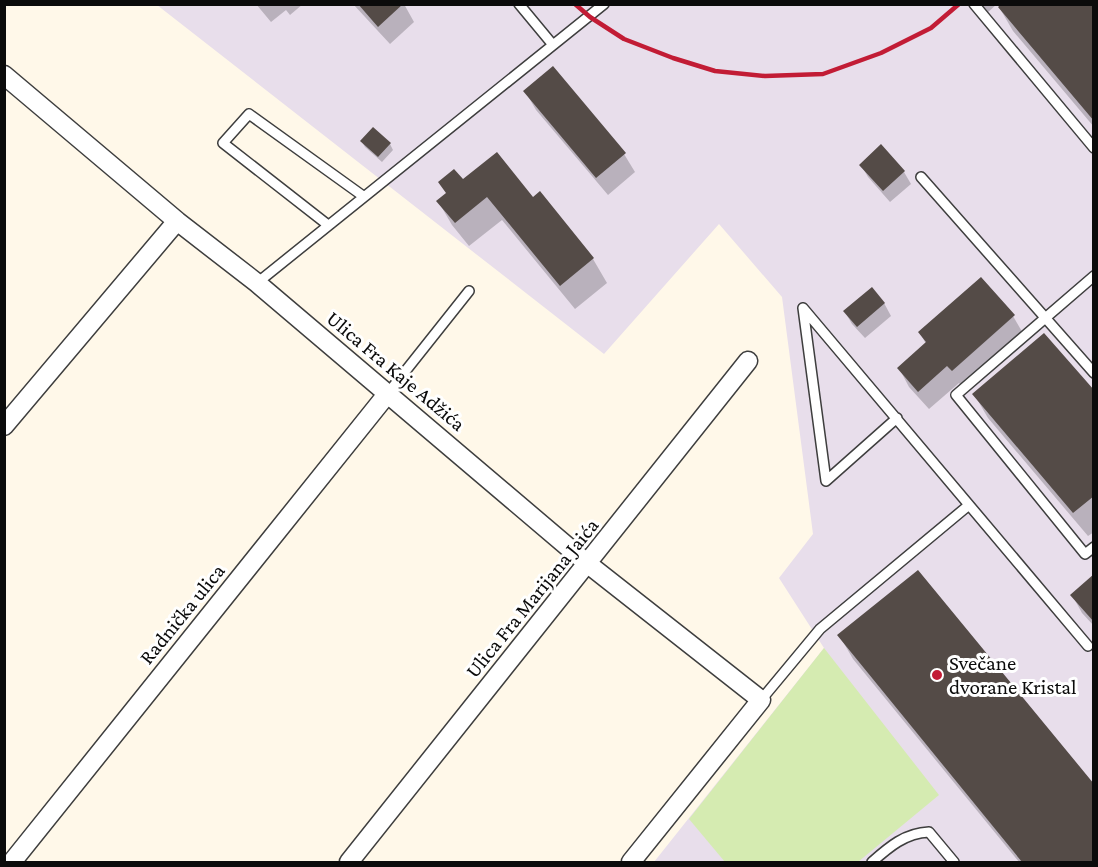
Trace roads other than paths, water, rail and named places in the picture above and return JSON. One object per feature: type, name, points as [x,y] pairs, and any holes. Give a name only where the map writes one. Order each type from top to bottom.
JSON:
[{"type":"street","name":"Ulica Fra Kaje Adžića","points":[[4,75],[177,221],[256,283],[388,393],[588,564],[761,700]]},
{"type":"street","points":[[4,426],[177,221]]},
{"type":"street","name":"Ulica Fra Marijana Jaića","points":[[349,862],[748,361]]},
{"type":"street","name":"Radnička ulica","points":[[12,862],[388,393]]},
{"type":"street","points":[[631,862],[761,700]]},
{"type":"lane","points":[[519,4],[553,45]]},
{"type":"lane","points":[[256,283],[604,4]]},
{"type":"lane","points":[[976,5],[1094,148]]},
{"type":"lane","points":[[328,225],[223,143],[249,114],[363,196]]},
{"type":"lane","points":[[921,177],[1094,373]]},
{"type":"lane","points":[[1094,276],[956,395],[1085,554],[1094,547]]},
{"type":"lane","points":[[388,393],[469,291]]},
{"type":"lane","points":[[897,418],[826,481],[803,308],[897,418],[1088,646]]},
{"type":"lane","points":[[761,700],[820,629],[969,505]]},
{"type":"lane","points":[[872,862],[893,844],[915,832],[928,832],[954,862]]},
{"type":"railway","points":[[575,4],[590,17],[624,39],[673,58],[715,71],[765,76],[823,74],[881,53],[931,28],[959,4]]},
{"type":"place","name":"Svečane dvorane Kristal","points":[[937,675]]}]
